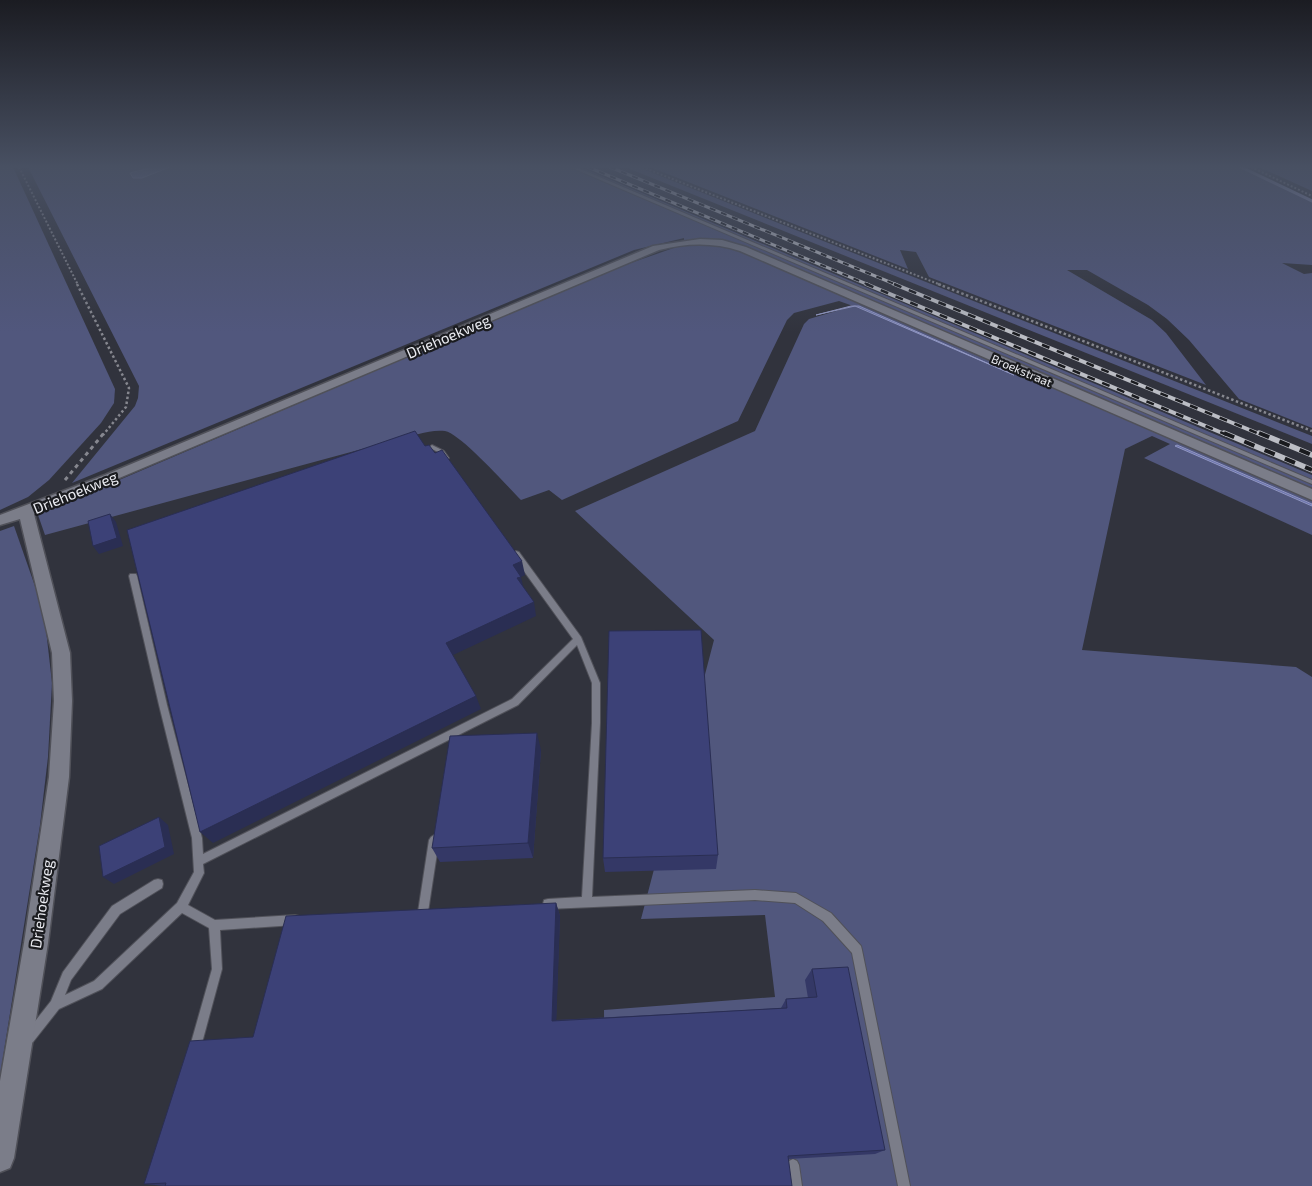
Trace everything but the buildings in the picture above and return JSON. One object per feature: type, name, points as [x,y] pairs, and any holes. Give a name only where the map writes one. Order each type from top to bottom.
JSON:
[{"type":"street","name":"Broekstraat","points":[[728,241],[1312,496]]},
{"type":"street","name":"Driehoekweg","points":[[0,1158],[36,943],[59,777],[63,701],[62,653],[26,512],[656,248],[685,242],[728,241]]},
{"type":"street","points":[[0,520],[26,512]]},
{"type":"lane","points":[[689,222],[728,241],[1312,482]]},
{"type":"lane","points":[[432,447],[442,452],[454,468]]},
{"type":"lane","points":[[511,547],[578,639],[596,683],[587,902]]},
{"type":"lane","points":[[55,1005],[98,985],[181,907],[199,873],[198,838],[167,723],[134,576]]},
{"type":"lane","points":[[198,862],[451,738],[515,702],[578,639]]},
{"type":"lane","points":[[423,912],[436,828]]},
{"type":"lane","points":[[18,1051],[55,1005],[67,976],[116,910],[158,884]]},
{"type":"lane","points":[[539,905],[755,895],[796,898],[827,917],[857,950],[904,1186]]},
{"type":"lane","points":[[181,907],[214,925],[304,920]]},
{"type":"lane","points":[[190,1064],[217,968],[214,925]]},
{"type":"lane","points":[[793,1165],[796,1186]]},
{"type":"path","points":[[47,222],[129,388],[126,407],[59,487]]},
{"type":"path","points":[[781,222],[1312,431]]},
{"type":"shaded area","points":[[0,222],[38,222],[115,389],[114,403],[101,423],[49,480],[28,497],[0,510]]},
{"type":"shaded area","points":[[56,222],[712,222],[1312,475],[1312,494],[745,248],[684,241],[684,238],[634,250],[72,483],[135,406],[139,386]]},
{"type":"shaded area","points":[[762,222],[777,222],[1312,436],[1312,444]]},
{"type":"shaded area","points":[[790,222],[1312,222],[1312,265],[1282,263],[1304,274],[1312,273],[1312,428],[1239,399],[1189,340],[1167,319],[1148,305],[1087,270],[1067,270],[1152,320],[1166,333],[1206,385],[929,277],[916,252],[900,250],[908,269]]},
{"type":"shaded area","points":[[705,243],[736,248],[1312,497],[1312,504],[1176,446],[1312,506],[1312,535],[1144,458],[1170,444],[1152,436],[1125,449],[1082,650],[1296,667],[1312,677],[1312,1186],[606,1186],[604,1010],[775,997],[765,915],[641,919],[714,640],[575,511],[755,431],[804,324],[809,319],[853,306],[839,301],[794,313],[787,320],[738,421],[562,500],[549,490],[521,500],[462,441],[445,431],[433,431],[45,535],[38,515],[49,510],[608,271],[685,244]]},
{"type":"shaded area","points":[[851,306],[855,306],[816,315]]},
{"type":"shaded area","points":[[855,306],[859,306],[1014,375]]},
{"type":"shaded area","points":[[1177,445],[1312,504],[1312,506],[1175,446]]},
{"type":"shaded area","points":[[14,526],[44,612],[52,683],[48,757],[40,825],[0,1076],[0,531]]},
{"type":"railway","points":[[720,222],[869,285]]},
{"type":"railway","points":[[745,222],[897,285]]},
{"type":"railway","points":[[866,284],[1227,435]]},
{"type":"railway","points":[[894,284],[1262,435]]},
{"type":"railway","points":[[1224,433],[1312,470]]},
{"type":"railway","points":[[1259,433],[1312,455]]}]
